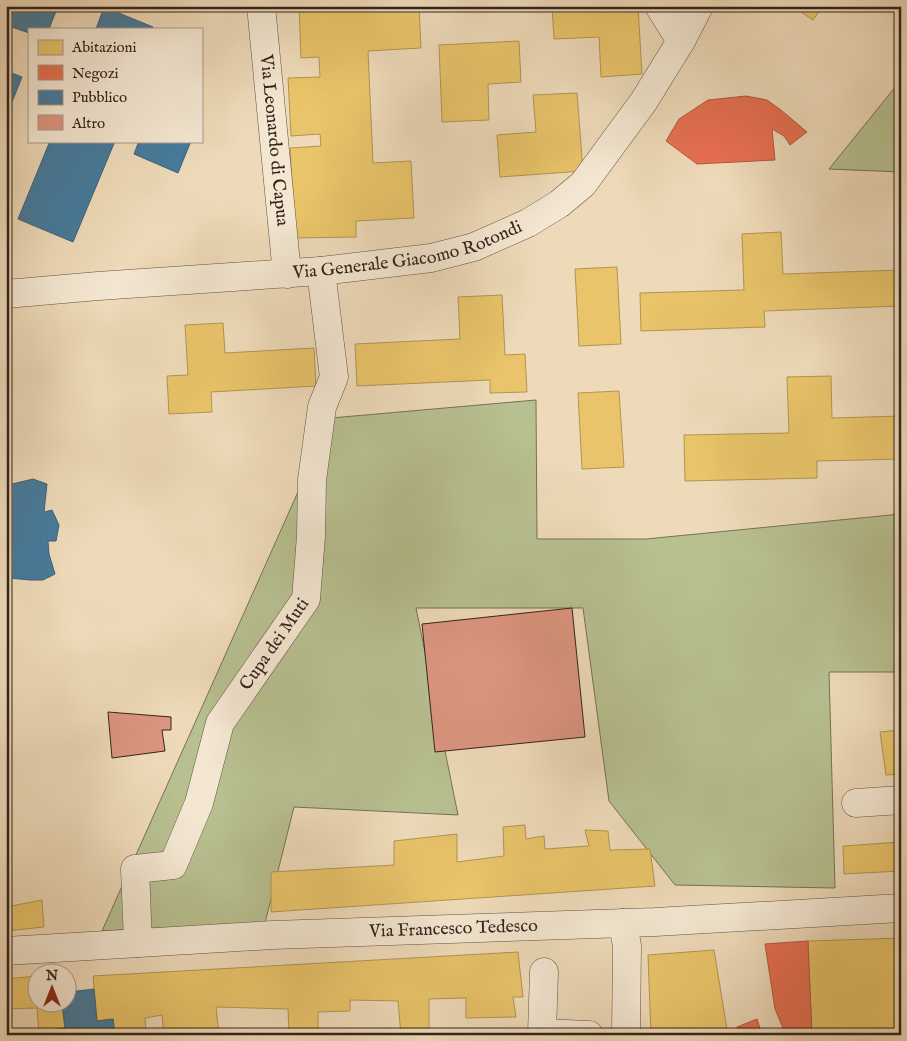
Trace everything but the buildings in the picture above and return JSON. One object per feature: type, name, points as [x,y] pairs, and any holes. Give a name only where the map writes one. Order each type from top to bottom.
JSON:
[{"type":"street","name":"Via Leonardo di Capua","points":[[261,6],[287,274]]},
{"type":"street","points":[[659,6],[681,41]]},
{"type":"street","name":"Via Generale Giacomo Rotondi","points":[[6,294],[108,285],[321,272],[431,258],[474,247],[528,223],[559,204],[583,184],[644,101],[681,41],[699,6]]},
{"type":"street","name":"Cupa dei Muti","points":[[138,943],[135,869],[173,864],[199,803],[220,723],[306,600],[311,536],[312,480],[322,407],[334,377],[321,272]]},
{"type":"street","points":[[856,803],[901,800]]},
{"type":"street","name":"Via Francesco Tedesco","points":[[6,951],[272,935],[623,923],[901,908]]},
{"type":"street","points":[[623,923],[627,946],[626,1035]]},
{"type":"street","points":[[544,972],[542,1033],[590,1035]]},
{"type":"green space","points":[[901,80],[901,172],[829,169]]},
{"type":"green space","points":[[536,400],[537,539],[646,539],[901,514],[901,672],[829,672],[835,888],[675,885],[609,801],[583,608],[416,608],[458,815],[294,807],[265,923],[102,931],[331,418]]}]
